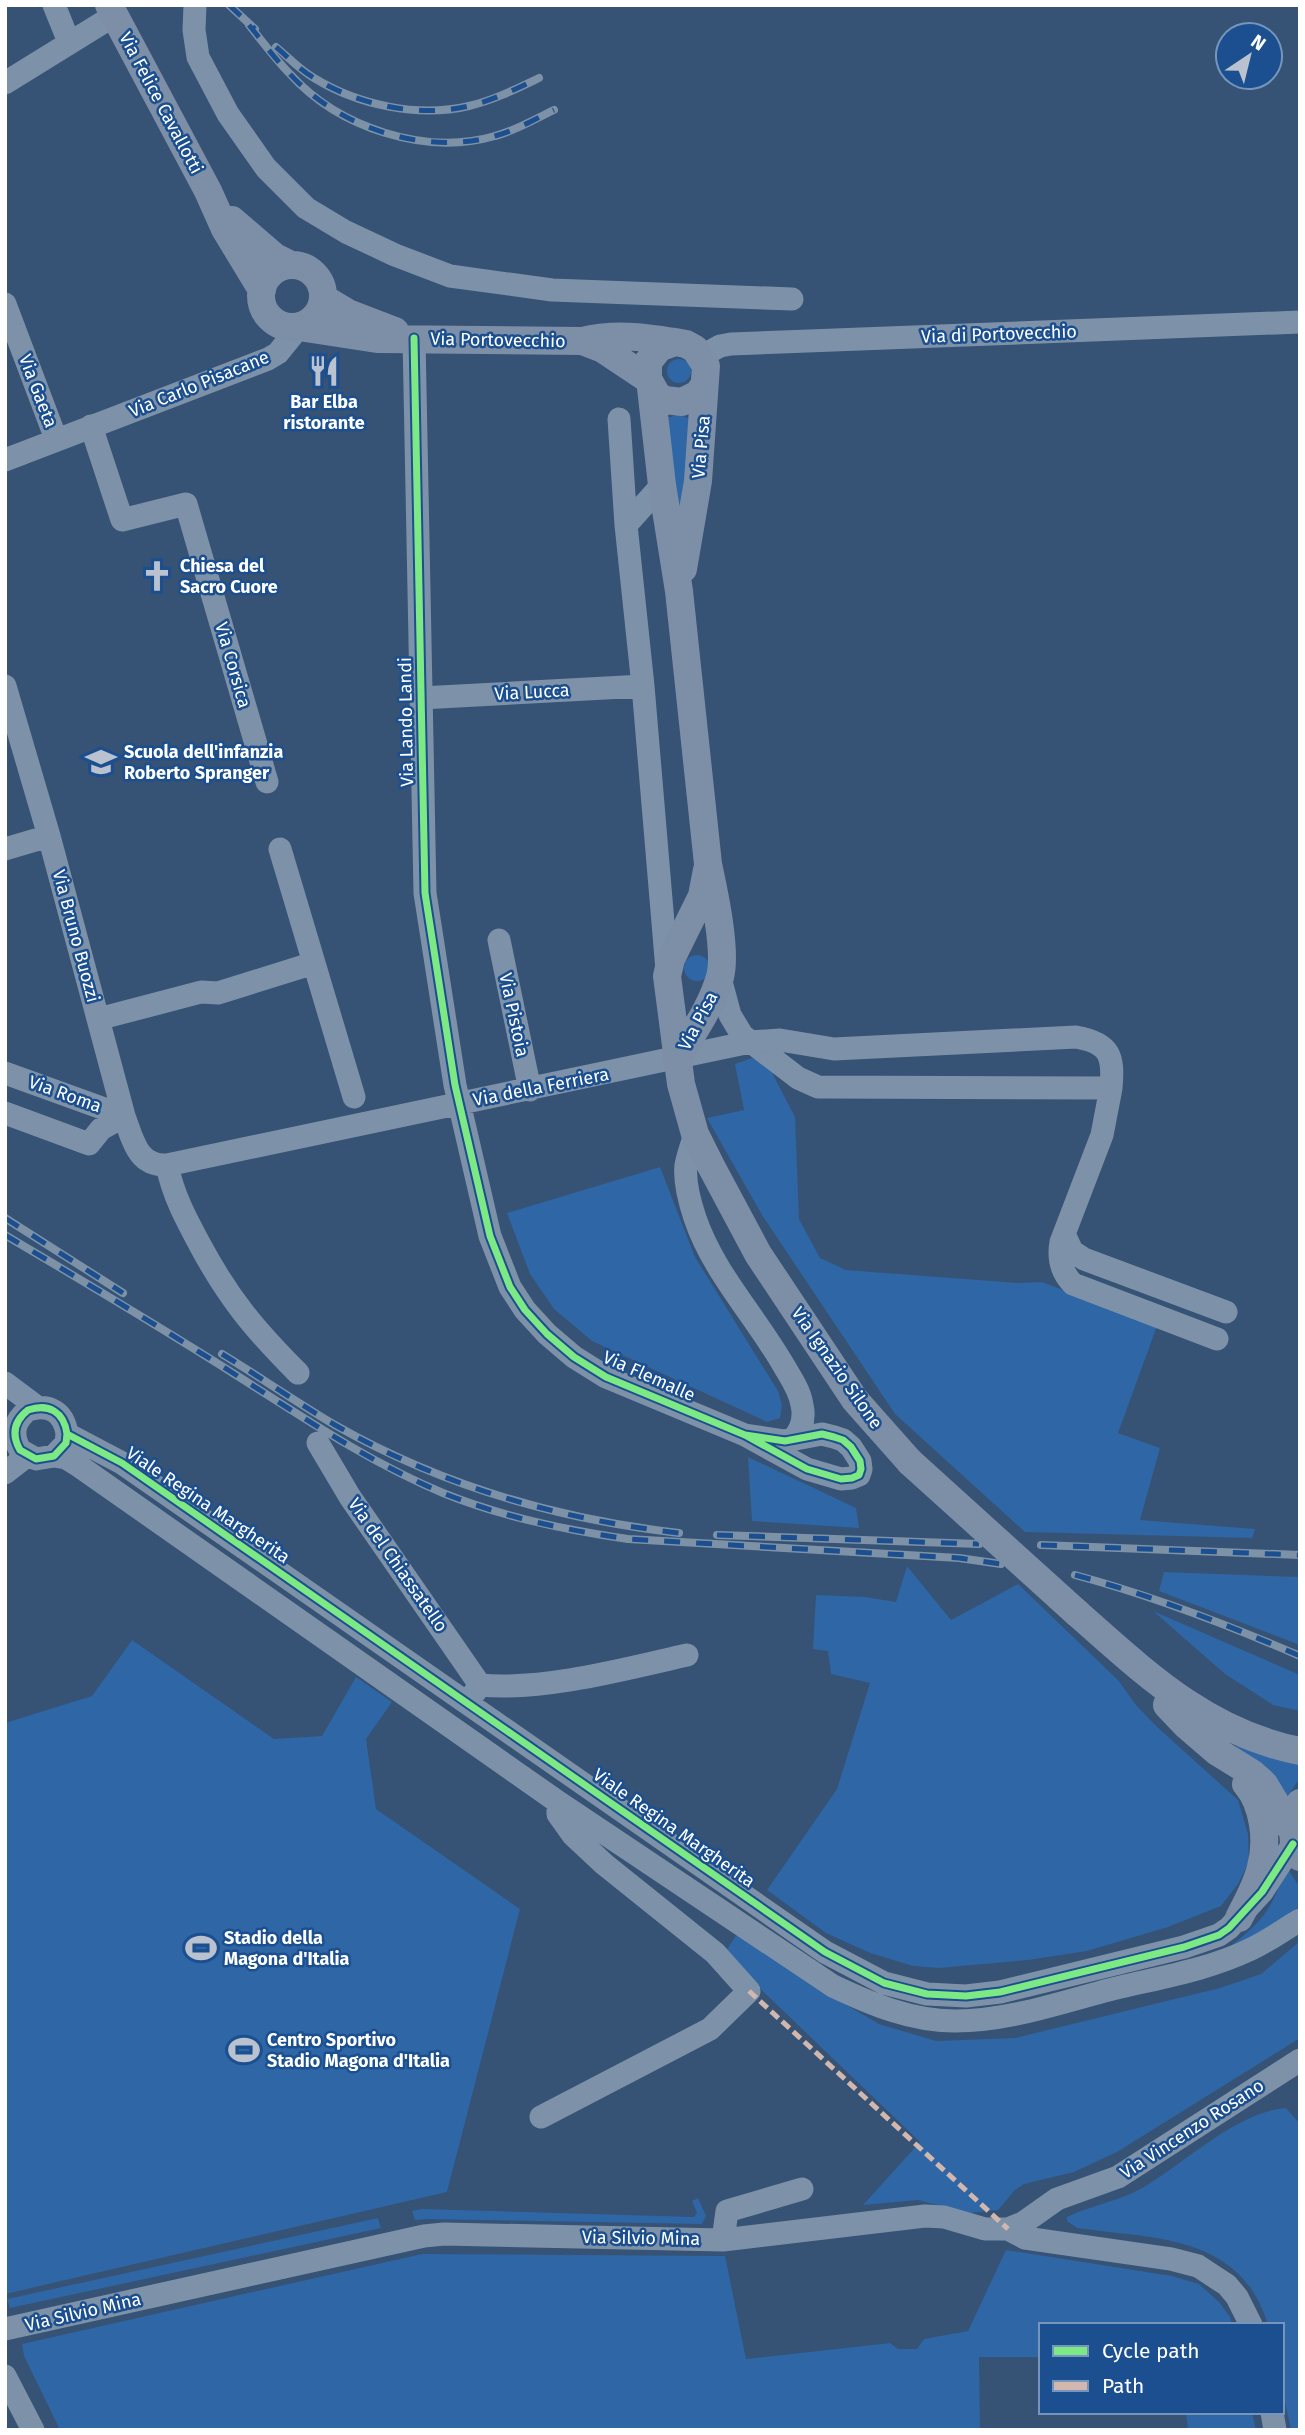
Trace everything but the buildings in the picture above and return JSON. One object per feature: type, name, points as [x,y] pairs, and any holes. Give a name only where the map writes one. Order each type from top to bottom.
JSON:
[{"type":"main road","name":"Via Felice Cavallotti","points":[[112,10],[208,191],[225,229],[262,290],[264,310],[278,324],[299,327]]},
{"type":"main road","name":"Via Felice Cavallotti","points":[[208,191],[250,237],[275,257],[310,271],[322,288],[323,298]]},
{"type":"main road","points":[[262,290],[272,273],[291,265]]},
{"type":"main road","points":[[299,327],[316,316],[323,298],[348,313],[414,338]]},
{"type":"main road","points":[[299,327],[377,339],[414,338]]},
{"type":"main road","name":"Via Portovecchio","points":[[414,338],[582,341],[606,335],[675,342]]},
{"type":"main road","name":"Via Portovecchio","points":[[582,341],[603,349],[650,384]]},
{"type":"main road","points":[[675,342],[686,344],[702,356],[706,377],[698,394],[682,402],[664,400],[650,384],[648,362],[659,348],[675,342]]},
{"type":"main road","name":"Via Pisa","points":[[650,384],[662,485],[679,591],[708,864],[716,899],[720,965],[696,1027],[677,1059]]},
{"type":"main road","name":"Via Pisa","points":[[679,591],[698,481],[705,409],[703,387]]},
{"type":"main road","name":"Via Pisa","points":[[677,1059],[667,976],[671,959],[702,896],[708,864]]},
{"type":"main road","points":[[680,942],[702,941],[720,965]]},
{"type":"main road","name":"Via Ignazio Silone","points":[[677,1059],[695,1134],[758,1254],[855,1400],[909,1462],[1146,1674],[1216,1723],[1258,1740],[1300,1751]]},
{"type":"main road","name":"Via Ignazio Silone","points":[[1146,1674],[1177,1717],[1216,1751],[1264,1784],[1295,1845]]},
{"type":"main road","points":[[1216,1751],[1250,1789],[1260,1810],[1263,1825],[1261,1867],[1239,1918]]},
{"type":"main road","points":[[1295,1845],[1300,1803]]},
{"type":"street","points":[[54,5],[69,42]]},
{"type":"street","points":[[195,5],[194,30],[198,57],[228,114],[266,168],[306,208],[346,232],[450,276],[552,290],[792,299]]},
{"type":"street","points":[[5,83],[69,42],[112,10]]},
{"type":"street","name":"Via Gaeta","points":[[5,304],[56,439]]},
{"type":"street","name":"Via di Portovecchio","points":[[702,356],[720,346],[731,344],[1300,322]]},
{"type":"street","name":"Via Carlo Pisacane","points":[[5,460],[268,359],[278,353],[299,327]]},
{"type":"street","name":"Via Lando Landi","points":[[414,338],[425,893],[454,1085],[460,1103]]},
{"type":"street","points":[[619,419],[626,525],[643,686],[667,976]]},
{"type":"street","name":"Via Corsica","points":[[91,426],[122,520],[186,504],[267,782]]},
{"type":"street","points":[[626,525],[662,485]]},
{"type":"street","name":"Via Bruno Buozzi","points":[[5,686],[49,836],[124,1116],[135,1146],[148,1162],[156,1166],[167,1166]]},
{"type":"street","name":"Via Lucca","points":[[421,698],[643,686]]},
{"type":"street","points":[[5,849],[49,836]]},
{"type":"street","points":[[280,849],[354,1097]]},
{"type":"street","name":"Via Pistoia","points":[[499,940],[530,1090]]},
{"type":"street","points":[[98,1019],[201,992],[218,993],[314,963]]},
{"type":"street","points":[[720,965],[730,1015],[750,1042],[798,1078],[818,1087],[1111,1088],[1102,1135],[1064,1234],[1060,1261],[1073,1284],[1217,1339]]},
{"type":"street","name":"Via della Ferriera","points":[[167,1166],[750,1042],[780,1040],[834,1049],[1076,1037],[1095,1043],[1111,1057],[1111,1088]]},
{"type":"street","name":"Via Roma","points":[[5,1073],[124,1116]]},
{"type":"street","name":"Via Flemalle","points":[[460,1103],[490,1236],[510,1286],[525,1310],[547,1334],[574,1357],[606,1377],[745,1435],[807,1469],[841,1479],[859,1475],[861,1469],[860,1461],[843,1440],[822,1434],[773,1440],[745,1435]]},
{"type":"street","points":[[5,1113],[89,1144],[101,1129],[124,1116]]},
{"type":"street","points":[[695,1134],[686,1167],[688,1192],[695,1219],[710,1254],[776,1353],[799,1394],[803,1422],[800,1432],[793,1439]]},
{"type":"street","points":[[167,1166],[177,1202],[220,1282],[244,1316],[298,1373]]},
{"type":"street","points":[[1064,1234],[1072,1251],[1084,1259],[1226,1312]]},
{"type":"street","name":"Viale Regina Margherita","points":[[5,1383],[37,1407],[46,1407],[62,1416],[67,1434],[122,1463],[473,1694],[610,1802],[825,1952],[884,1983],[927,1994],[966,1996],[1000,1992],[1184,1947],[1219,1935],[1239,1918],[1262,1892],[1295,1845]]},
{"type":"street","points":[[37,1407],[11,1419],[16,1441],[27,1456],[36,1459],[54,1456],[66,1458],[79,1465],[558,1802],[833,1986],[872,2004],[910,2015],[954,2021],[993,2018],[1188,1971],[1232,1957],[1251,1950],[1300,1920]]},
{"type":"street","points":[[54,1456],[66,1443],[67,1434]]},
{"type":"street","name":"Via del Chiassatello","points":[[318,1443],[473,1694]]},
{"type":"street","points":[[5,1474],[27,1456]]},
{"type":"street","points":[[473,1694],[495,1686],[557,1681],[687,1655]]},
{"type":"street","points":[[541,2117],[710,2029],[749,1991],[715,1953],[604,1864],[573,1835],[558,1814],[558,1802]]},
{"type":"street","points":[[594,1826],[610,1802]]},
{"type":"street","name":"Via Vincenzo Rosano","points":[[1008,2229],[1023,2223],[1057,2199],[1118,2178],[1298,2062]]},
{"type":"street","points":[[723,2239],[727,2211],[802,2189]]},
{"type":"street","name":"Via Silvio Mina","points":[[5,2329],[424,2236],[444,2234],[723,2239],[925,2216],[944,2217],[985,2229],[1008,2229],[1025,2238],[1171,2259],[1198,2266],[1227,2285],[1237,2297],[1250,2323]]},
{"type":"street","points":[[5,2376],[33,2430]]},
{"type":"shaded area","points":[[679,359],[687,363],[691,371],[687,379],[679,383],[671,379],[667,371],[671,363]]},
{"type":"shaded area","points":[[680,414],[691,420],[683,530],[662,423],[667,418]]},
{"type":"shaded area","points":[[697,955],[706,959],[710,968],[706,977],[697,981],[688,977],[684,968],[688,959]]},
{"type":"shaded area","points":[[752,1058],[766,1061],[795,1117],[799,1219],[820,1258],[846,1270],[1018,1283],[1042,1282],[1157,1326],[1118,1433],[1160,1448],[1140,1520],[1255,1529],[1252,1538],[1025,1532],[895,1414],[762,1215],[707,1118],[744,1110],[735,1064]]},
{"type":"shaded area","points":[[660,1167],[695,1257],[778,1391],[782,1405],[780,1418],[767,1422],[592,1341],[554,1309],[530,1274],[507,1213]]},
{"type":"shaded area","points":[[748,1457],[856,1508],[859,1528],[752,1521]]},
{"type":"shaded area","points":[[907,1566],[951,1620],[1018,1584],[1118,1680],[1155,1725],[1238,1800],[1248,1834],[1249,1862],[1238,1884],[1221,1906],[1168,1927],[1087,1951],[1028,1960],[939,1968],[913,1966],[870,1953],[826,1933],[767,1890],[837,1789],[870,1683],[831,1674],[828,1651],[813,1649],[816,1595],[865,1597],[896,1602]]},
{"type":"shaded area","points":[[1164,1572],[1300,1577],[1300,1645],[1159,1591]]},
{"type":"shaded area","points":[[1153,1611],[1300,1675],[1300,1711],[1273,1705],[1225,1674]]},
{"type":"shaded area","name":"Centro Sportivo Stadio Magona d'Italia","points":[[132,1640],[274,1739],[322,1736],[356,1677],[392,1702],[366,1739],[376,1809],[520,1909],[447,2192],[5,2294],[5,1723],[92,1696]]},
{"type":"shaded area","points":[[1237,1744],[1300,1762],[1300,1778],[1286,1798],[1236,1751]]},
{"type":"shaded area","points":[[1288,1869],[1300,1888],[1300,1906],[1261,1934],[1228,1948],[1264,1915],[1285,1870]]},
{"type":"shaded area","points":[[737,1934],[817,1988],[879,2024],[936,2041],[1015,2038],[1220,1988],[1261,1974],[1300,1941],[1300,2038],[1117,2152],[1074,2172],[1024,2184],[1015,2190],[998,2210],[969,2213],[918,2200],[863,2205],[920,2142],[724,1954]]},
{"type":"shaded area","points":[[1286,2108],[1300,2124],[1300,2430],[1291,2430],[1284,2397],[1284,2323],[1267,2323],[1255,2295],[1238,2273],[1216,2257],[1191,2246],[1136,2235],[1077,2228],[1067,2221],[1067,2217],[1144,2187],[1231,2128],[1268,2112]]},
{"type":"shaded area","points":[[698,2198],[706,2216],[702,2224],[415,2220],[412,2211],[422,2209],[694,2217],[697,2213],[692,2201]]},
{"type":"shaded area","points":[[378,2218],[381,2228],[10,2308],[7,2299]]},
{"type":"shaded area","points":[[1006,2250],[1172,2276],[1199,2284],[1219,2302],[1232,2323],[1039,2323],[1039,2357],[979,2357],[980,2430],[60,2430],[24,2356],[22,2344],[422,2254],[725,2256],[746,2359],[890,2343],[898,2349],[917,2349],[924,2339],[968,2331]]},
{"type":"shaded area","points":[[1186,2414],[1252,2414],[1256,2430],[1188,2430]]},
{"type":"railway","points":[[229,5],[255,29]]},
{"type":"railway","points":[[249,25],[279,62],[310,93],[358,123],[385,133],[440,142],[468,141],[510,131],[554,110]]},
{"type":"railway","points":[[276,47],[304,71],[331,87],[369,102],[409,110],[469,106],[539,78]]},
{"type":"railway","points":[[5,1218],[123,1293]]},
{"type":"railway","points":[[5,1235],[363,1453],[416,1481],[488,1509],[557,1527],[628,1539],[959,1558],[1001,1564]]},
{"type":"railway","points":[[222,1354],[335,1425],[417,1466],[501,1497],[545,1509],[679,1533]]},
{"type":"railway","points":[[717,1535],[979,1544]]},
{"type":"railway","points":[[1041,1545],[1300,1555]]},
{"type":"railway","points":[[1075,1575],[1189,1611],[1300,1656]]},
{"type":"marked path","points":[[749,1991],[1008,2229]]},
{"type":"cycle path","points":[[414,338],[425,893],[455,1085],[490,1236],[510,1287],[525,1310],[574,1357],[606,1377],[745,1435],[807,1469],[841,1479],[859,1475],[861,1469],[860,1461],[851,1447],[834,1437],[822,1434],[785,1441],[745,1435]]},
{"type":"cycle path","points":[[67,1434],[66,1443],[54,1456],[36,1459],[20,1450],[15,1428],[28,1410],[43,1408],[54,1411],[63,1420],[67,1434],[122,1463],[825,1952],[884,1983],[927,1994],[966,1996],[1000,1992],[1184,1947],[1219,1935],[1229,1928],[1262,1892],[1293,1844]]},
{"type":"place","name":"Bar Elba ristorante","points":[[324,371]]},
{"type":"place","name":"Chiesa del Sacro Cuore","points":[[157,576]]},
{"type":"place","name":"Scuola dell'infanzia Roberto Spranger","points":[[101,762]]},
{"type":"place","name":"Stadio della Magona d'Italia","points":[[201,1948]]},
{"type":"place","name":"Centro Sportivo Stadio Magona d'Italia","points":[[244,2050]]}]
